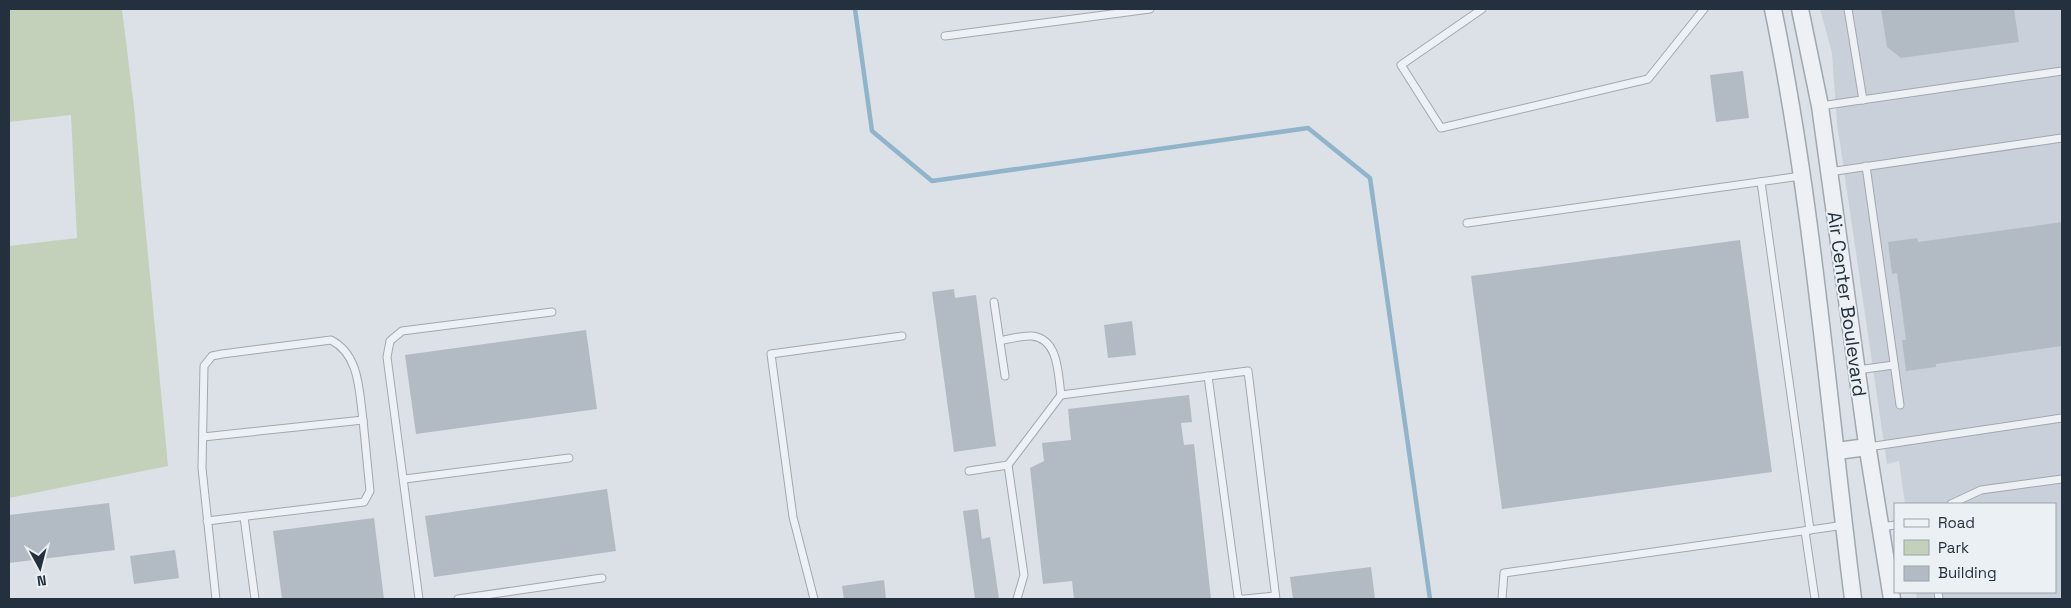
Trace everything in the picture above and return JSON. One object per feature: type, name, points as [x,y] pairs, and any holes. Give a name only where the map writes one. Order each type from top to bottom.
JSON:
[{"type":"street","name":"Air Center Boulevard","points":[[1774,9],[1784,61],[1801,176],[1837,451],[1853,599]]},
{"type":"street","name":"Air Center Boulevard","points":[[1800,9],[1820,106],[1867,447],[1888,526],[1892,599]]},
{"type":"street","points":[[1801,176],[1828,172]]},
{"type":"street","points":[[1837,451],[1867,447]]},
{"type":"lane","points":[[945,36],[1150,9]]},
{"type":"lane","points":[[1482,9],[1401,65],[1441,128],[1648,79],[1704,9]]},
{"type":"lane","points":[[1848,9],[1863,100]]},
{"type":"lane","points":[[1820,106],[2062,71]]},
{"type":"lane","points":[[1828,172],[2062,138]]},
{"type":"lane","points":[[1866,166],[1900,405]]},
{"type":"lane","points":[[1468,223],[1801,176]]},
{"type":"lane","points":[[1761,182],[1808,530],[1815,599]]},
{"type":"lane","points":[[994,302],[1005,376]]},
{"type":"lane","points":[[419,599],[388,357],[390,341],[402,331],[552,312]]},
{"type":"lane","points":[[814,599],[793,517],[771,354],[902,336]]},
{"type":"lane","points":[[1000,341],[1030,336],[1042,338],[1050,346],[1055,359],[1061,395]]},
{"type":"lane","points":[[207,521],[364,502],[370,491],[363,420],[357,378],[351,358],[342,345],[331,340],[212,356],[204,366],[202,468],[207,521],[216,599]]},
{"type":"lane","points":[[1856,370],[1894,364]]},
{"type":"lane","points":[[970,471],[1008,465],[1061,395],[1248,371],[1275,597],[1246,599]]},
{"type":"lane","points":[[1208,376],[1238,597],[1242,599]]},
{"type":"lane","points":[[1867,447],[2062,418]]},
{"type":"lane","points":[[203,437],[363,420]]},
{"type":"lane","points":[[405,479],[569,458]]},
{"type":"lane","points":[[1008,465],[1024,575],[1017,599]]},
{"type":"lane","points":[[1953,503],[1981,490],[2062,479]]},
{"type":"lane","points":[[244,517],[255,599]]},
{"type":"lane","points":[[1502,599],[1504,573],[1845,525]]},
{"type":"lane","points":[[458,599],[602,578]]},
{"type":"shaded area","points":[[1820,9],[2062,9],[2062,599],[1917,599],[1916,593],[2056,593],[2056,503],[1905,503],[1899,461],[1887,464],[1837,123],[1832,53]]},
{"type":"green space","points":[[9,9],[122,9],[134,107],[168,466],[9,498],[9,246],[77,238],[71,115],[9,122]]},
{"type":"building","points":[[1881,9],[2014,9],[2019,42],[1901,58],[1887,47]]},
{"type":"building","points":[[1743,71],[1749,118],[1716,122],[1710,75]]},
{"type":"building","points":[[2062,222],[2062,346],[1936,364],[1936,367],[1906,371],[1902,340],[1906,340],[1897,273],[1892,274],[1888,242],[1917,238],[1918,242]]},
{"type":"building","points":[[1740,240],[1772,472],[1502,509],[1471,276]]},
{"type":"building","points":[[954,289],[955,298],[976,295],[996,446],[954,452],[932,292]]},
{"type":"building","points":[[1132,321],[1136,355],[1108,358],[1104,325]]},
{"type":"building","points":[[586,330],[597,409],[416,434],[405,355]]},
{"type":"building","points":[[1189,395],[1192,422],[1181,423],[1184,445],[1194,444],[1211,599],[1074,599],[1072,581],[1043,584],[1030,468],[1044,461],[1042,443],[1071,440],[1068,409]]},
{"type":"building","points":[[607,489],[616,551],[434,577],[425,516]]},
{"type":"building","points":[[109,503],[115,550],[9,563],[9,515]]},
{"type":"building","points":[[978,509],[982,539],[990,537],[999,599],[975,599],[963,511]]},
{"type":"building","points":[[374,518],[384,599],[282,599],[273,531]]},
{"type":"building","points":[[175,550],[179,578],[134,584],[130,556]]},
{"type":"building","points":[[1371,567],[1375,599],[1293,599],[1290,577]]},
{"type":"building","points":[[884,580],[886,599],[844,599],[842,586]]},
{"type":"waterway","points":[[855,9],[872,131],[932,181],[1308,128],[1370,178],[1430,599]]}]
